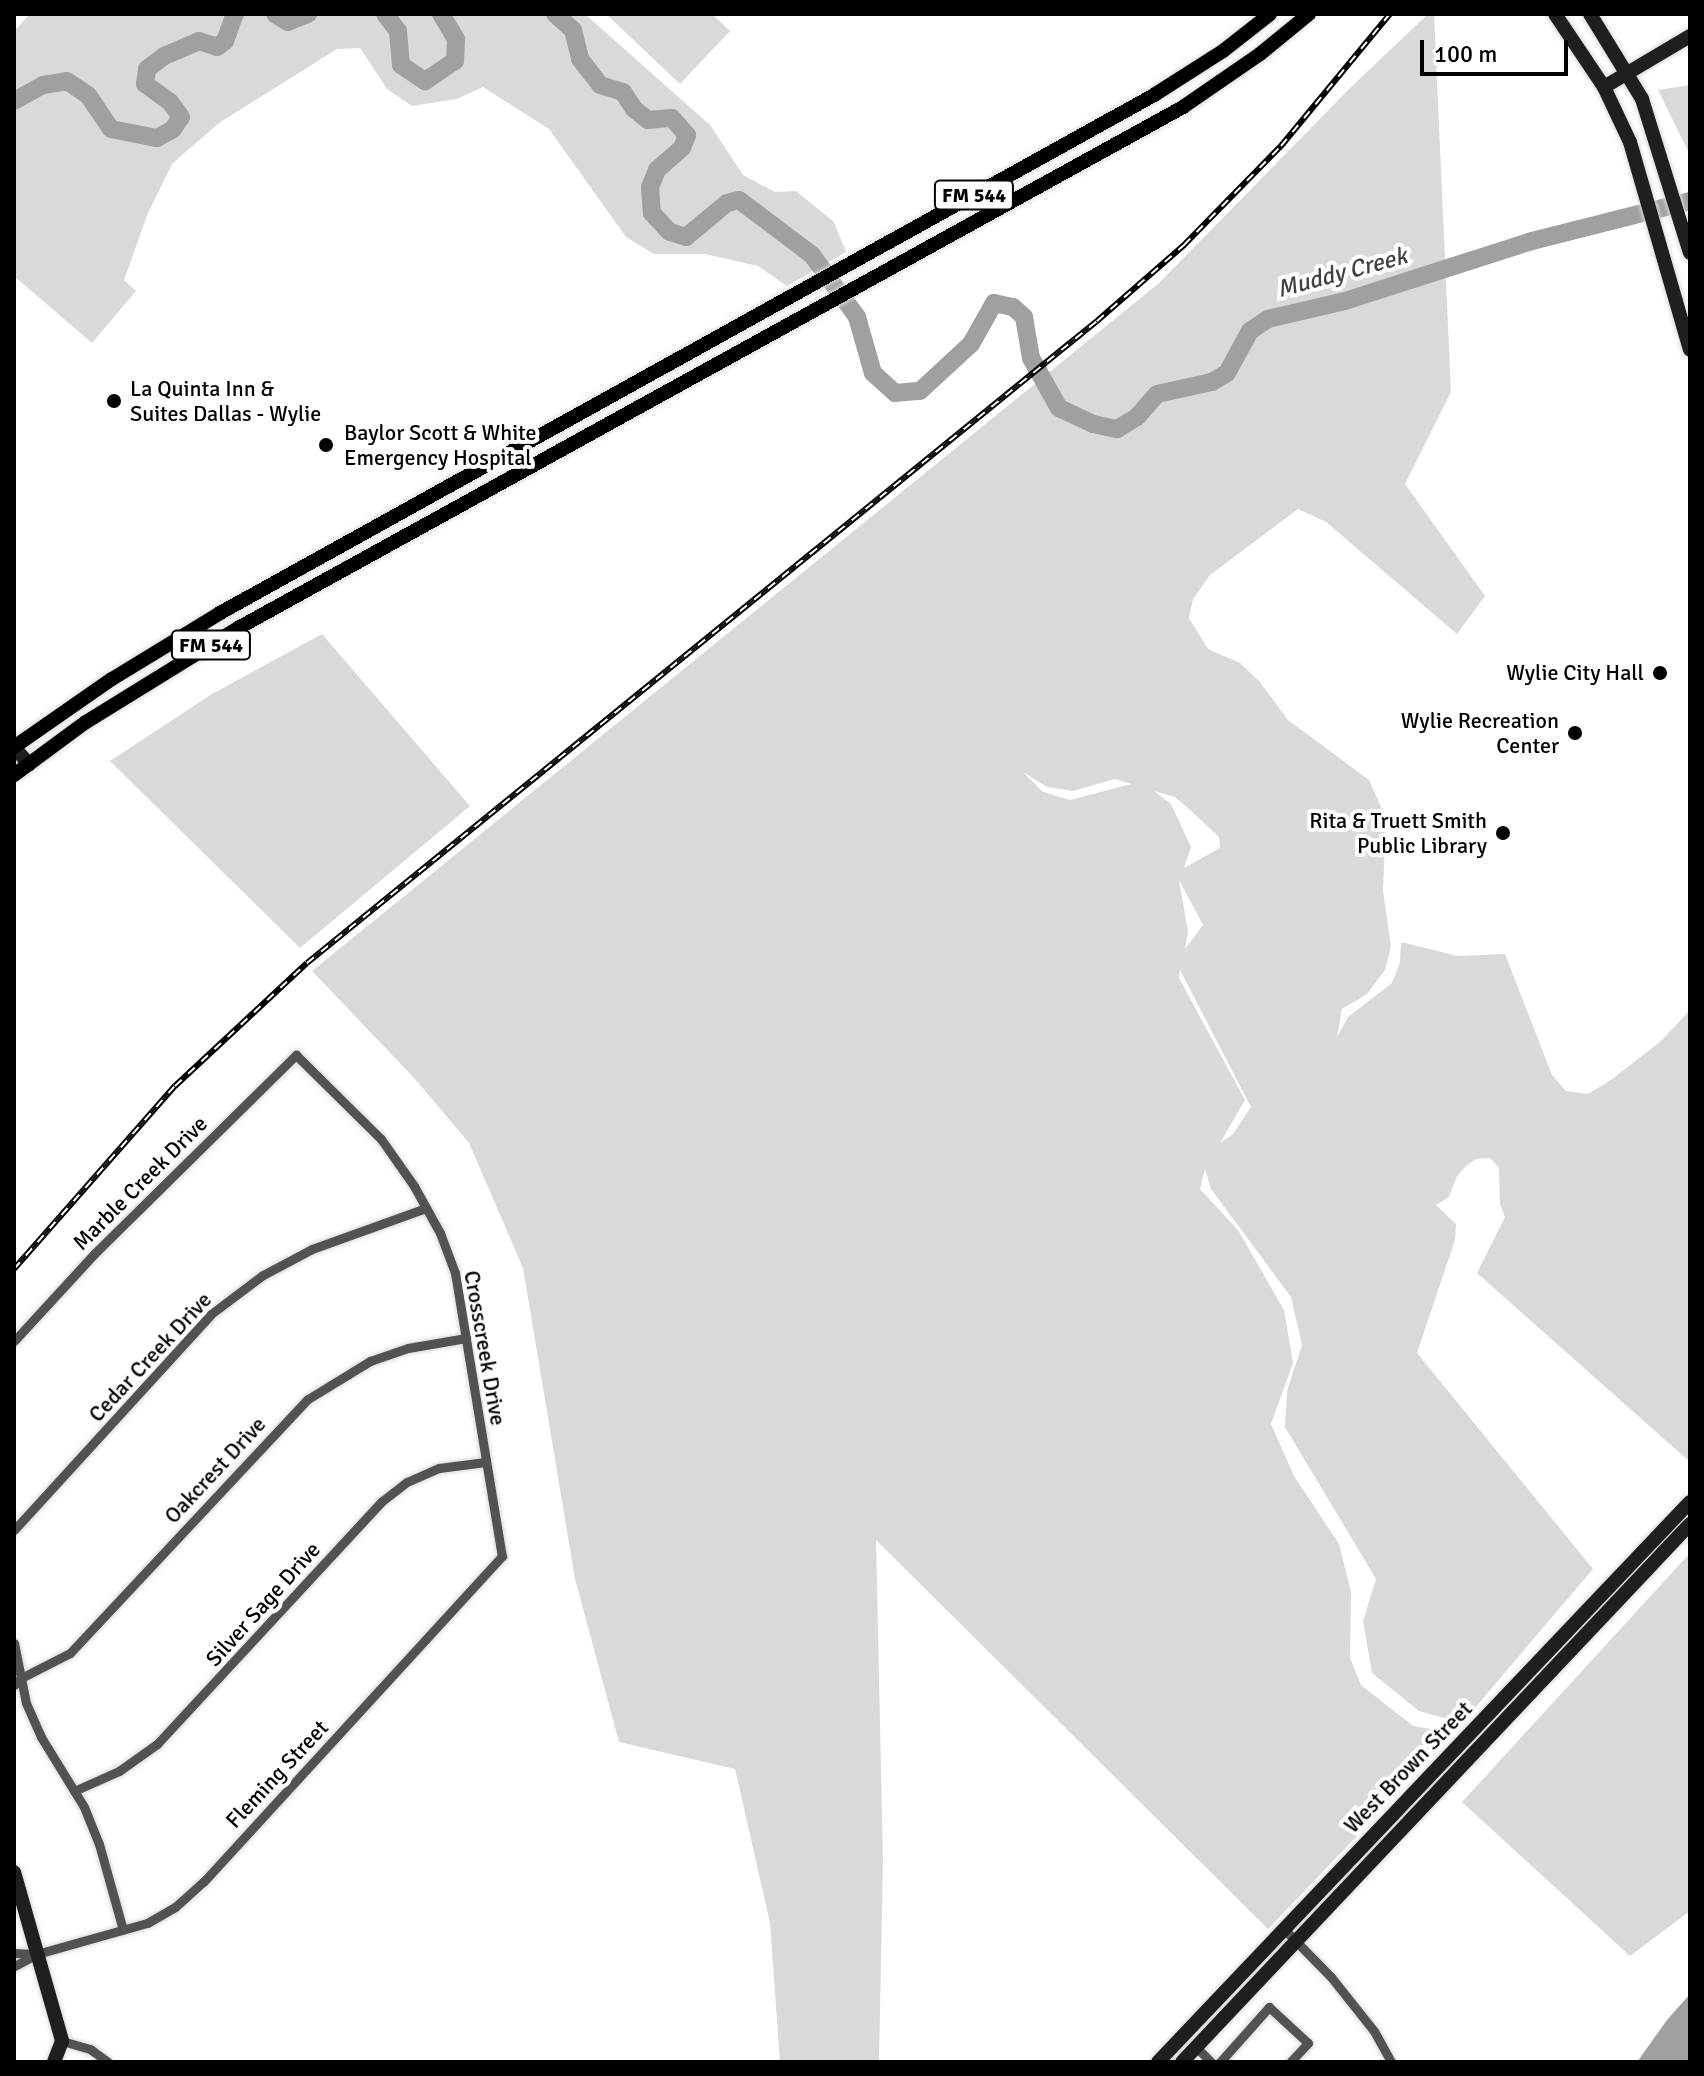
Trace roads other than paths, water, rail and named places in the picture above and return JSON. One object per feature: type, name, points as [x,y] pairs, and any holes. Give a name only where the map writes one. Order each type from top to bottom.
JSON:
[{"type":"main road","name":"FM 544","points":[[14,747],[112,679],[220,613],[1095,128],[1223,51],[1270,14]]},
{"type":"main road","name":"FM 544","points":[[14,775],[86,722],[227,635],[1108,150],[1222,82],[1309,14]]},
{"type":"main road","points":[[1555,14],[1604,87],[1640,172],[1690,350]]},
{"type":"main road","points":[[1590,14],[1629,73],[1652,126],[1688,246]]},
{"type":"main road","points":[[1604,87],[1690,36]]},
{"type":"main road","points":[[1095,128],[1108,150]]},
{"type":"main road","points":[[456,482],[467,502]]},
{"type":"main road","points":[[14,747],[29,764]]},
{"type":"main road","name":"West Brown Street","points":[[1158,2062],[1690,1502]]},
{"type":"main road","name":"West Brown Street","points":[[1182,2062],[1690,1524]]},
{"type":"main road","points":[[14,1872],[62,2041],[54,2062]]},
{"type":"street","name":"Crosscreek Drive","points":[[296,1055],[381,1139],[426,1208],[455,1273],[502,1556]]},
{"type":"street","name":"Marble Creek Drive","points":[[14,1341],[94,1254],[296,1055]]},
{"type":"street","name":"Cedar Creek Drive","points":[[14,1530],[211,1314],[263,1275],[312,1249],[426,1208]]},
{"type":"street","name":"Oakcrest Drive","points":[[16,1679],[70,1653],[308,1399],[370,1361],[408,1348],[466,1338]]},
{"type":"street","name":"Silver Sage Drive","points":[[74,1791],[119,1771],[157,1744],[381,1502],[407,1482],[439,1468],[486,1462]]},
{"type":"street","name":"Fleming Street","points":[[14,1966],[37,1954],[147,1923],[175,1907],[204,1881],[502,1556]]},
{"type":"street","points":[[14,1643],[16,1679],[41,1737],[74,1791],[99,1844],[123,1930]]},
{"type":"street","points":[[1284,1929],[1366,2020],[1388,2058],[1378,2062]]},
{"type":"street","name":"Fleming Street","points":[[14,1953],[37,1954]]},
{"type":"street","points":[[1220,2062],[1269,2007],[1308,2043],[1290,2062]]},
{"type":"street","points":[[62,2041],[90,2049],[108,2062]]},
{"type":"street","points":[[1196,2047],[1211,2062]]},
{"type":"waterway","name":"Muddy Creek","points":[[14,101],[43,85],[67,81],[88,95],[111,129],[157,138],[173,129],[181,117],[170,102],[145,84],[147,69],[164,56],[199,41],[217,47],[225,41],[235,14]]},
{"type":"waterway","name":"Muddy Creek","points":[[275,14],[288,22],[308,14]]},
{"type":"waterway","name":"Muddy Creek","points":[[385,14],[398,31],[401,65],[425,81],[455,61],[456,39],[441,14]]},
{"type":"waterway","name":"Muddy Creek","points":[[555,14],[573,30],[580,59],[600,85],[623,92],[634,109],[648,120],[672,118],[687,135],[682,148],[657,170],[650,187],[652,213],[670,232],[686,237],[727,203],[739,200],[812,255],[857,317],[873,373],[895,393],[920,391],[971,344],[994,303],[1013,307],[1024,317],[1031,358],[1059,408],[1093,424],[1117,429],[1137,417],[1157,394],[1212,382],[1227,373],[1250,331],[1268,319],[1345,301],[1532,241],[1690,201]]},
{"type":"railway","points":[[14,1269],[175,1086],[307,963],[1097,321],[1184,245],[1281,146],[1390,14]]},
{"type":"place","name":"La Quinta Inn & Suites Dallas - Wylie","points":[[114,401]]},
{"type":"place","name":"Baylor Scott & White Emergency Hospital","points":[[326,445]]},
{"type":"place","name":"Wylie City Hall","points":[[1660,673]]},
{"type":"place","name":"Wylie Recreation Center","points":[[1575,733]]},
{"type":"place","name":"Rita & Truett Smith Public Library","points":[[1503,833]]}]
